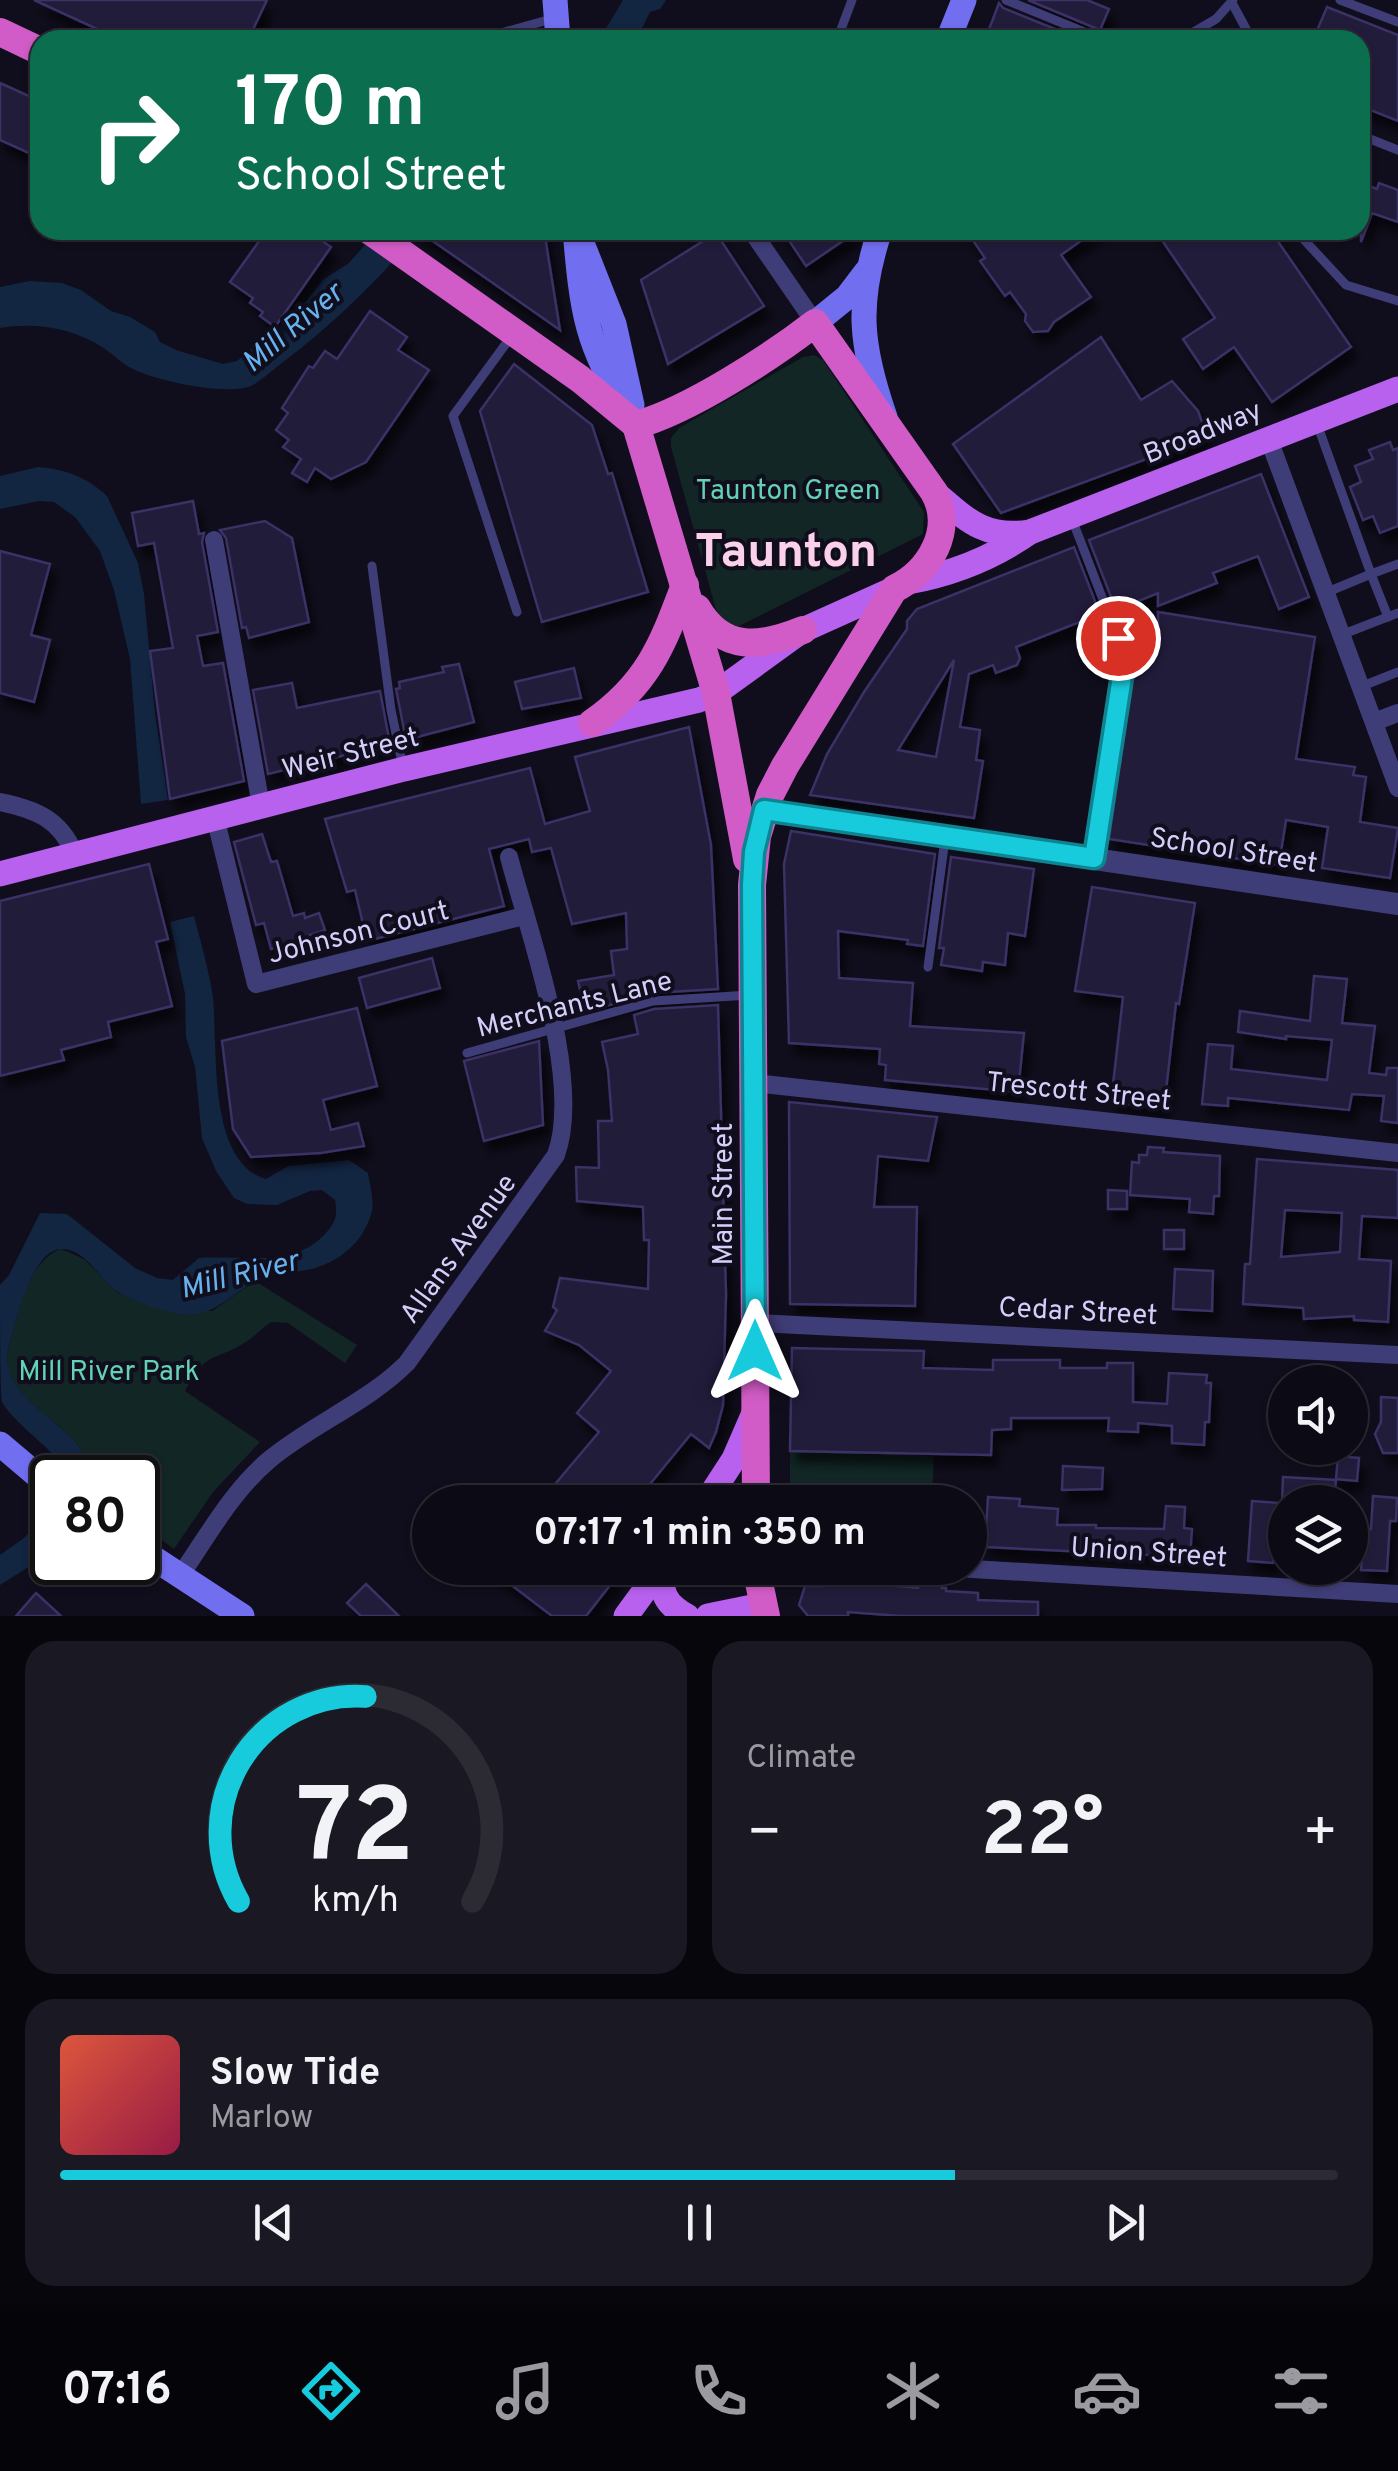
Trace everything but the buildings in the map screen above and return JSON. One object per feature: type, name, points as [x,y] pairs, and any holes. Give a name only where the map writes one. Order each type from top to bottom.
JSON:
[{"type":"highway","points":[[0,32],[30,46]]},
{"type":"highway","points":[[384,240],[636,425],[716,693]]},
{"type":"highway","points":[[636,425],[672,412],[781,348],[815,323],[934,492],[943,516],[940,540],[901,586]]},
{"type":"highway","points":[[685,585],[708,624],[723,638],[765,642],[803,630]]},
{"type":"highway","points":[[592,723],[625,697],[652,666],[685,585]]},
{"type":"highway","name":"Main Street","points":[[756,1485],[754,852],[764,810],[785,766],[901,586]]},
{"type":"highway","name":"Main Street","points":[[716,693],[752,885]]},
{"type":"highway","points":[[726,746],[743,788],[764,810]]},
{"type":"highway","points":[[759,1585],[764,1610]]},
{"type":"main road","points":[[952,30],[964,0]]},
{"type":"main road","points":[[580,240],[614,324],[636,425]]},
{"type":"main road","points":[[815,323],[848,297],[866,272],[877,240]]},
{"type":"main road","points":[[866,272],[866,346],[890,431]]},
{"type":"main road","name":"Broadway","points":[[901,586],[988,558],[1030,532],[1398,389]]},
{"type":"main road","name":"Broadway","points":[[934,492],[982,529],[1008,534],[1030,532]]},
{"type":"main road","points":[[716,693],[803,630],[901,586]]},
{"type":"main road","name":"Weir Street","points":[[0,874],[716,693]]},
{"type":"main road","points":[[717,1485],[734,1459],[756,1408]]},
{"type":"main road","points":[[0,1444],[30,1470]]},
{"type":"main road","points":[[160,1563],[242,1616]]},
{"type":"main road","points":[[626,1616],[650,1585]]},
{"type":"main road","points":[[661,1585],[670,1606],[687,1616]]},
{"type":"main road","points":[[708,1616],[764,1610]]},
{"type":"street","points":[[757,240],[815,323]]},
{"type":"street","points":[[1268,438],[1398,788]]},
{"type":"street","points":[[214,540],[261,806]]},
{"type":"street","points":[[1374,722],[1398,713]]},
{"type":"street","points":[[0,802],[30,809],[55,822],[74,853]]},
{"type":"street","name":"School Street","points":[[764,810],[1398,904]]},
{"type":"street","name":"Johnson Court","points":[[215,818],[256,984],[524,916]]},
{"type":"street","name":"Allans Avenue","points":[[180,1576],[233,1498],[260,1467],[385,1383],[407,1363],[552,1162],[560,1137],[561,1081],[554,1029],[509,858]]},
{"type":"street","name":"Trescott Street","points":[[754,1083],[1398,1153]]},
{"type":"street","name":"Cedar Street","points":[[755,1322],[1398,1355]]},
{"type":"street","name":"Union Street","points":[[987,1570],[1398,1594]]},
{"type":"lane","points":[[841,30],[852,0]]},
{"type":"lane","points":[[1006,0],[1080,30]]},
{"type":"lane","points":[[1340,0],[1398,22]]},
{"type":"lane","points":[[1197,30],[1216,19],[1233,1],[1247,30]]},
{"type":"lane","points":[[515,30],[557,19]]},
{"type":"lane","points":[[1370,139],[1398,150]]},
{"type":"lane","points":[[1304,240],[1344,284],[1398,302]]},
{"type":"lane","points":[[514,332],[454,416],[517,612]]},
{"type":"lane","points":[[1315,419],[1371,574],[1393,615],[1341,635]]},
{"type":"lane","points":[[1070,516],[1125,657],[1094,858]]},
{"type":"lane","points":[[1325,592],[1398,564]]},
{"type":"lane","points":[[372,566],[390,710],[404,770]]},
{"type":"lane","points":[[1360,686],[1398,672]]},
{"type":"lane","points":[[928,968],[946,836]]},
{"type":"lane","name":"Merchants Lane","points":[[467,1053],[653,1001],[753,995]]},
{"type":"green space","name":"Taunton Green","points":[[814,355],[823,360],[924,512],[923,534],[735,628],[720,624],[671,438],[679,428],[803,357]]},
{"type":"green space","name":"Mill River Park","points":[[61,1249],[84,1259],[118,1293],[153,1306],[212,1311],[255,1281],[357,1345],[345,1363],[288,1323],[271,1322],[246,1342],[199,1369],[185,1391],[260,1442],[213,1492],[174,1549],[160,1539],[160,1455],[84,1455],[63,1429],[20,1390],[10,1374],[7,1355],[24,1294],[49,1256]]},
{"type":"green space","points":[[790,1451],[934,1454],[933,1485],[790,1485]]},
{"type":"water","points":[[623,0],[666,0],[660,9],[650,12],[641,30],[605,30]]},
{"type":"water","name":"Mill River","points":[[369,240],[412,240],[320,332],[261,380],[242,388],[193,386],[144,374],[91,340],[66,331],[40,326],[0,328],[0,287],[30,281],[62,283],[155,332],[160,342],[223,364],[237,361],[303,305],[324,279],[349,263]]},
{"type":"water","points":[[38,467],[75,475],[107,496],[138,563],[168,800],[141,804],[130,659],[114,590],[100,551],[75,517],[54,502],[0,509],[0,476]]},
{"type":"water","name":"Mill River","points":[[194,916],[213,998],[219,1101],[234,1151],[247,1168],[266,1179],[288,1166],[349,1160],[368,1173],[372,1211],[363,1233],[339,1257],[318,1267],[260,1279],[210,1310],[190,1315],[164,1311],[121,1294],[70,1250],[49,1253],[25,1293],[7,1354],[10,1373],[20,1390],[63,1429],[84,1455],[53,1455],[2,1402],[0,1285],[9,1275],[40,1213],[67,1214],[135,1268],[173,1280],[199,1258],[265,1258],[296,1253],[323,1236],[336,1216],[335,1200],[322,1190],[277,1205],[247,1204],[234,1198],[216,1171],[202,1138],[195,1067],[186,1037],[185,994],[170,922]]},
{"type":"water","points":[[30,1532],[30,1566],[0,1585],[0,1555]]},
{"type":"district","name":"Taunton","points":[[786,549]]},
{"type":"route","points":[[755,1351],[752,885],[754,852],[764,810],[1094,858],[1125,657],[1118,638]]}]
